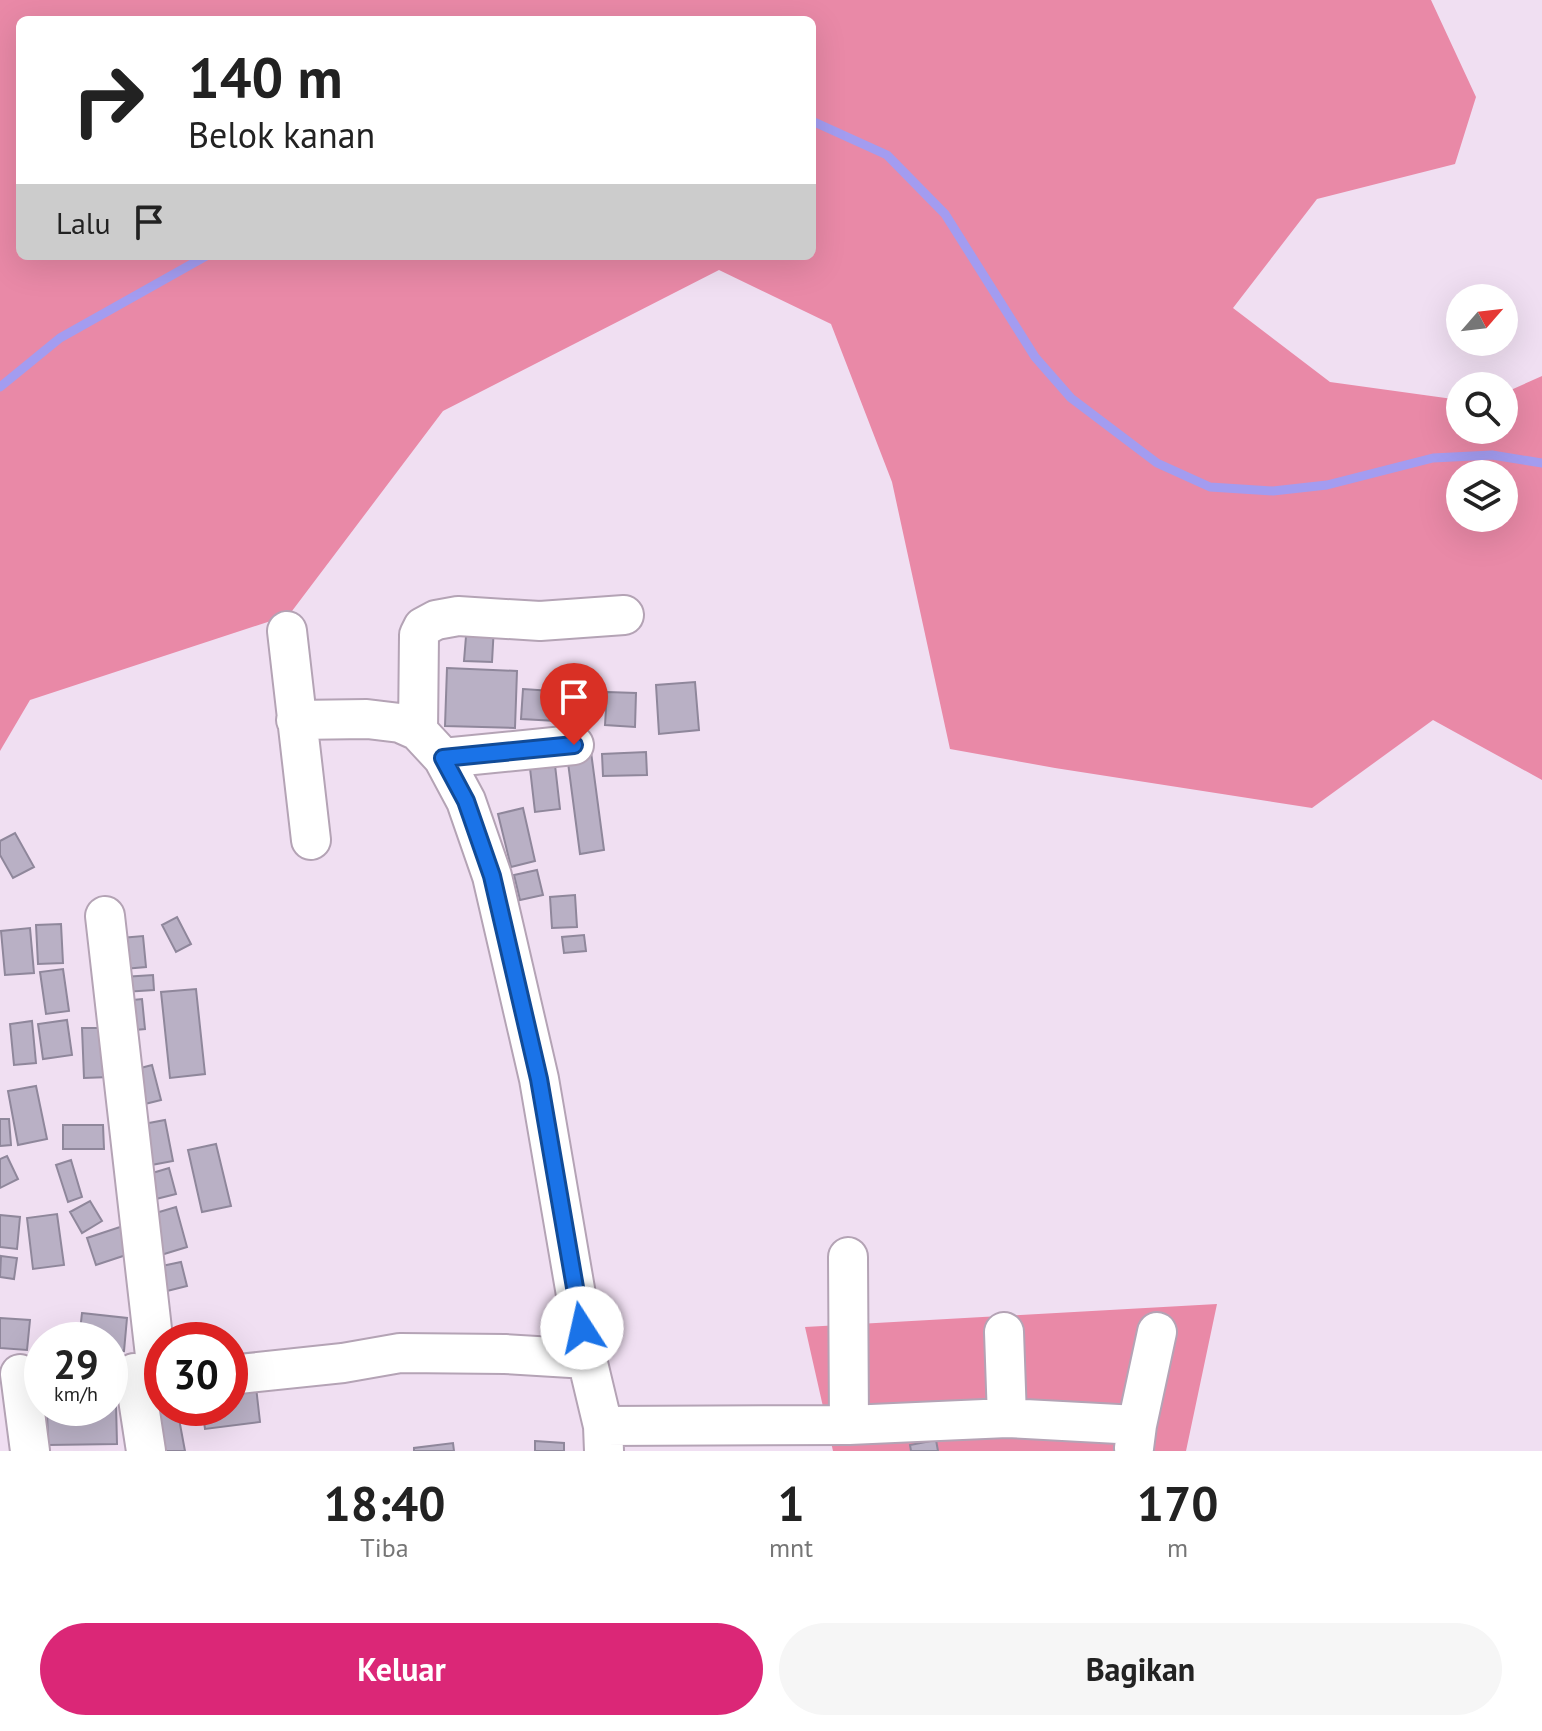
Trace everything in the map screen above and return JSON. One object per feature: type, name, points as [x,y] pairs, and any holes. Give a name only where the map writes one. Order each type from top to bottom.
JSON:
[{"type":"street","points":[[430,744],[419,635],[423,627],[436,620],[458,616],[540,621],[624,615]]},
{"type":"street","points":[[287,631],[311,840]]},
{"type":"street","points":[[296,720],[367,719],[400,723],[430,744],[466,801],[492,876],[539,1079],[603,1438],[1007,1418],[1135,1438],[1157,1332]]},
{"type":"street","points":[[430,744],[574,745]]},
{"type":"street","points":[[105,916],[146,1451]]},
{"type":"street","points":[[848,1257],[849,1425]]},
{"type":"street","points":[[1004,1332],[1007,1418]]},
{"type":"street","points":[[248,1373],[343,1363],[400,1353],[587,1359]]},
{"type":"street","points":[[21,1374],[30,1451]]},
{"type":"shaded area","points":[[0,0],[1431,0],[1476,97],[1455,164],[1317,199],[1233,308],[1330,382],[1446,398],[1446,444],[1518,444],[1518,387],[1542,376],[1542,780],[1433,720],[1312,808],[950,749],[892,482],[831,324],[719,270],[443,411],[289,615],[30,700],[0,751]]},
{"type":"shaded area","points":[[1217,1304],[1186,1451],[833,1451],[805,1327]]},
{"type":"building","points":[[467,624],[494,626],[492,662],[464,661]]},
{"type":"building","points":[[447,668],[517,671],[515,728],[445,726]]},
{"type":"building","points":[[695,682],[699,730],[659,734],[656,685]]},
{"type":"building","points":[[523,689],[595,694],[593,723],[521,719]]},
{"type":"building","points":[[607,692],[636,693],[635,727],[605,725]]},
{"type":"building","points":[[591,752],[604,850],[580,854],[567,755]]},
{"type":"building","points":[[646,752],[647,775],[603,776],[602,754]]},
{"type":"building","points":[[555,765],[560,809],[535,812],[530,768]]},
{"type":"building","points":[[523,808],[535,861],[511,867],[498,814]]},
{"type":"building","points":[[15,833],[34,867],[13,878],[0,855],[0,841]]},
{"type":"building","points":[[537,870],[543,895],[520,900],[514,875]]},
{"type":"building","points":[[575,895],[577,927],[552,928],[550,897]]},
{"type":"building","points":[[177,917],[191,944],[176,952],[162,925]]},
{"type":"building","points":[[61,924],[63,963],[38,964],[36,925]]},
{"type":"building","points":[[30,928],[34,973],[5,975],[1,931]]},
{"type":"building","points":[[584,935],[586,951],[564,953],[562,937]]},
{"type":"building","points":[[143,936],[146,967],[124,969],[121,938]]},
{"type":"building","points":[[63,969],[69,1011],[46,1014],[40,972]]},
{"type":"building","points":[[153,975],[154,990],[124,992],[123,977]]},
{"type":"building","points":[[196,989],[205,1074],[170,1078],[161,992]]},
{"type":"building","points":[[142,999],[145,1029],[125,1031],[123,1001]]},
{"type":"building","points":[[67,1020],[72,1055],[43,1059],[38,1024]]},
{"type":"building","points":[[32,1021],[36,1063],[14,1065],[10,1024]]},
{"type":"building","points":[[82,1028],[108,1028],[110,1077],[84,1078]]},
{"type":"building","points":[[152,1065],[161,1100],[141,1105],[133,1070]]},
{"type":"building","points":[[36,1086],[47,1139],[18,1145],[8,1091]]},
{"type":"building","points":[[0,1119],[9,1119],[11,1145],[0,1146]]},
{"type":"building","points":[[165,1120],[173,1161],[146,1166],[138,1125]]},
{"type":"building","points":[[63,1125],[103,1125],[104,1149],[63,1149]]},
{"type":"building","points":[[216,1144],[231,1206],[202,1212],[188,1150]]},
{"type":"building","points":[[7,1156],[18,1179],[0,1188],[0,1159]]},
{"type":"building","points":[[71,1160],[82,1197],[68,1202],[56,1165]]},
{"type":"building","points":[[169,1168],[176,1194],[156,1199],[149,1174]]},
{"type":"building","points":[[90,1201],[102,1221],[82,1233],[70,1212]]},
{"type":"building","points":[[176,1207],[187,1247],[161,1255],[149,1215]]},
{"type":"building","points":[[57,1214],[64,1265],[33,1269],[27,1218]]},
{"type":"building","points":[[0,1215],[20,1217],[17,1249],[0,1247]]},
{"type":"building","points":[[123,1226],[132,1253],[96,1265],[87,1238]]},
{"type":"building","points":[[1,1256],[17,1258],[14,1279],[0,1277]]},
{"type":"building","points":[[181,1262],[187,1286],[163,1292],[157,1267]]},
{"type":"building","points":[[82,1313],[127,1318],[127,1322],[81,1322]]},
{"type":"building","points":[[0,1318],[30,1320],[24,1322],[24,1350],[0,1348]]},
{"type":"building","points":[[256,1387],[260,1422],[248,1424],[248,1388]]},
{"type":"building","points":[[47,1426],[117,1426],[117,1444],[48,1445]]},
{"type":"building","points":[[157,1426],[180,1426],[185,1451],[161,1451]]},
{"type":"building","points":[[936,1440],[938,1451],[911,1451],[910,1445]]},
{"type":"building","points":[[535,1441],[564,1443],[564,1451],[535,1451]]},
{"type":"building","points":[[453,1443],[454,1451],[414,1451],[414,1448]]},
{"type":"waterway","points":[[816,123],[887,155],[945,214],[1035,357],[1071,398],[1157,463],[1210,487],[1273,491],[1327,485],[1433,458],[1492,455],[1542,463]]},
{"type":"waterway","points":[[0,387],[60,338],[199,260]]},
{"type":"route","points":[[574,745],[443,758],[466,801],[492,876],[539,1079],[582,1328]]}]
